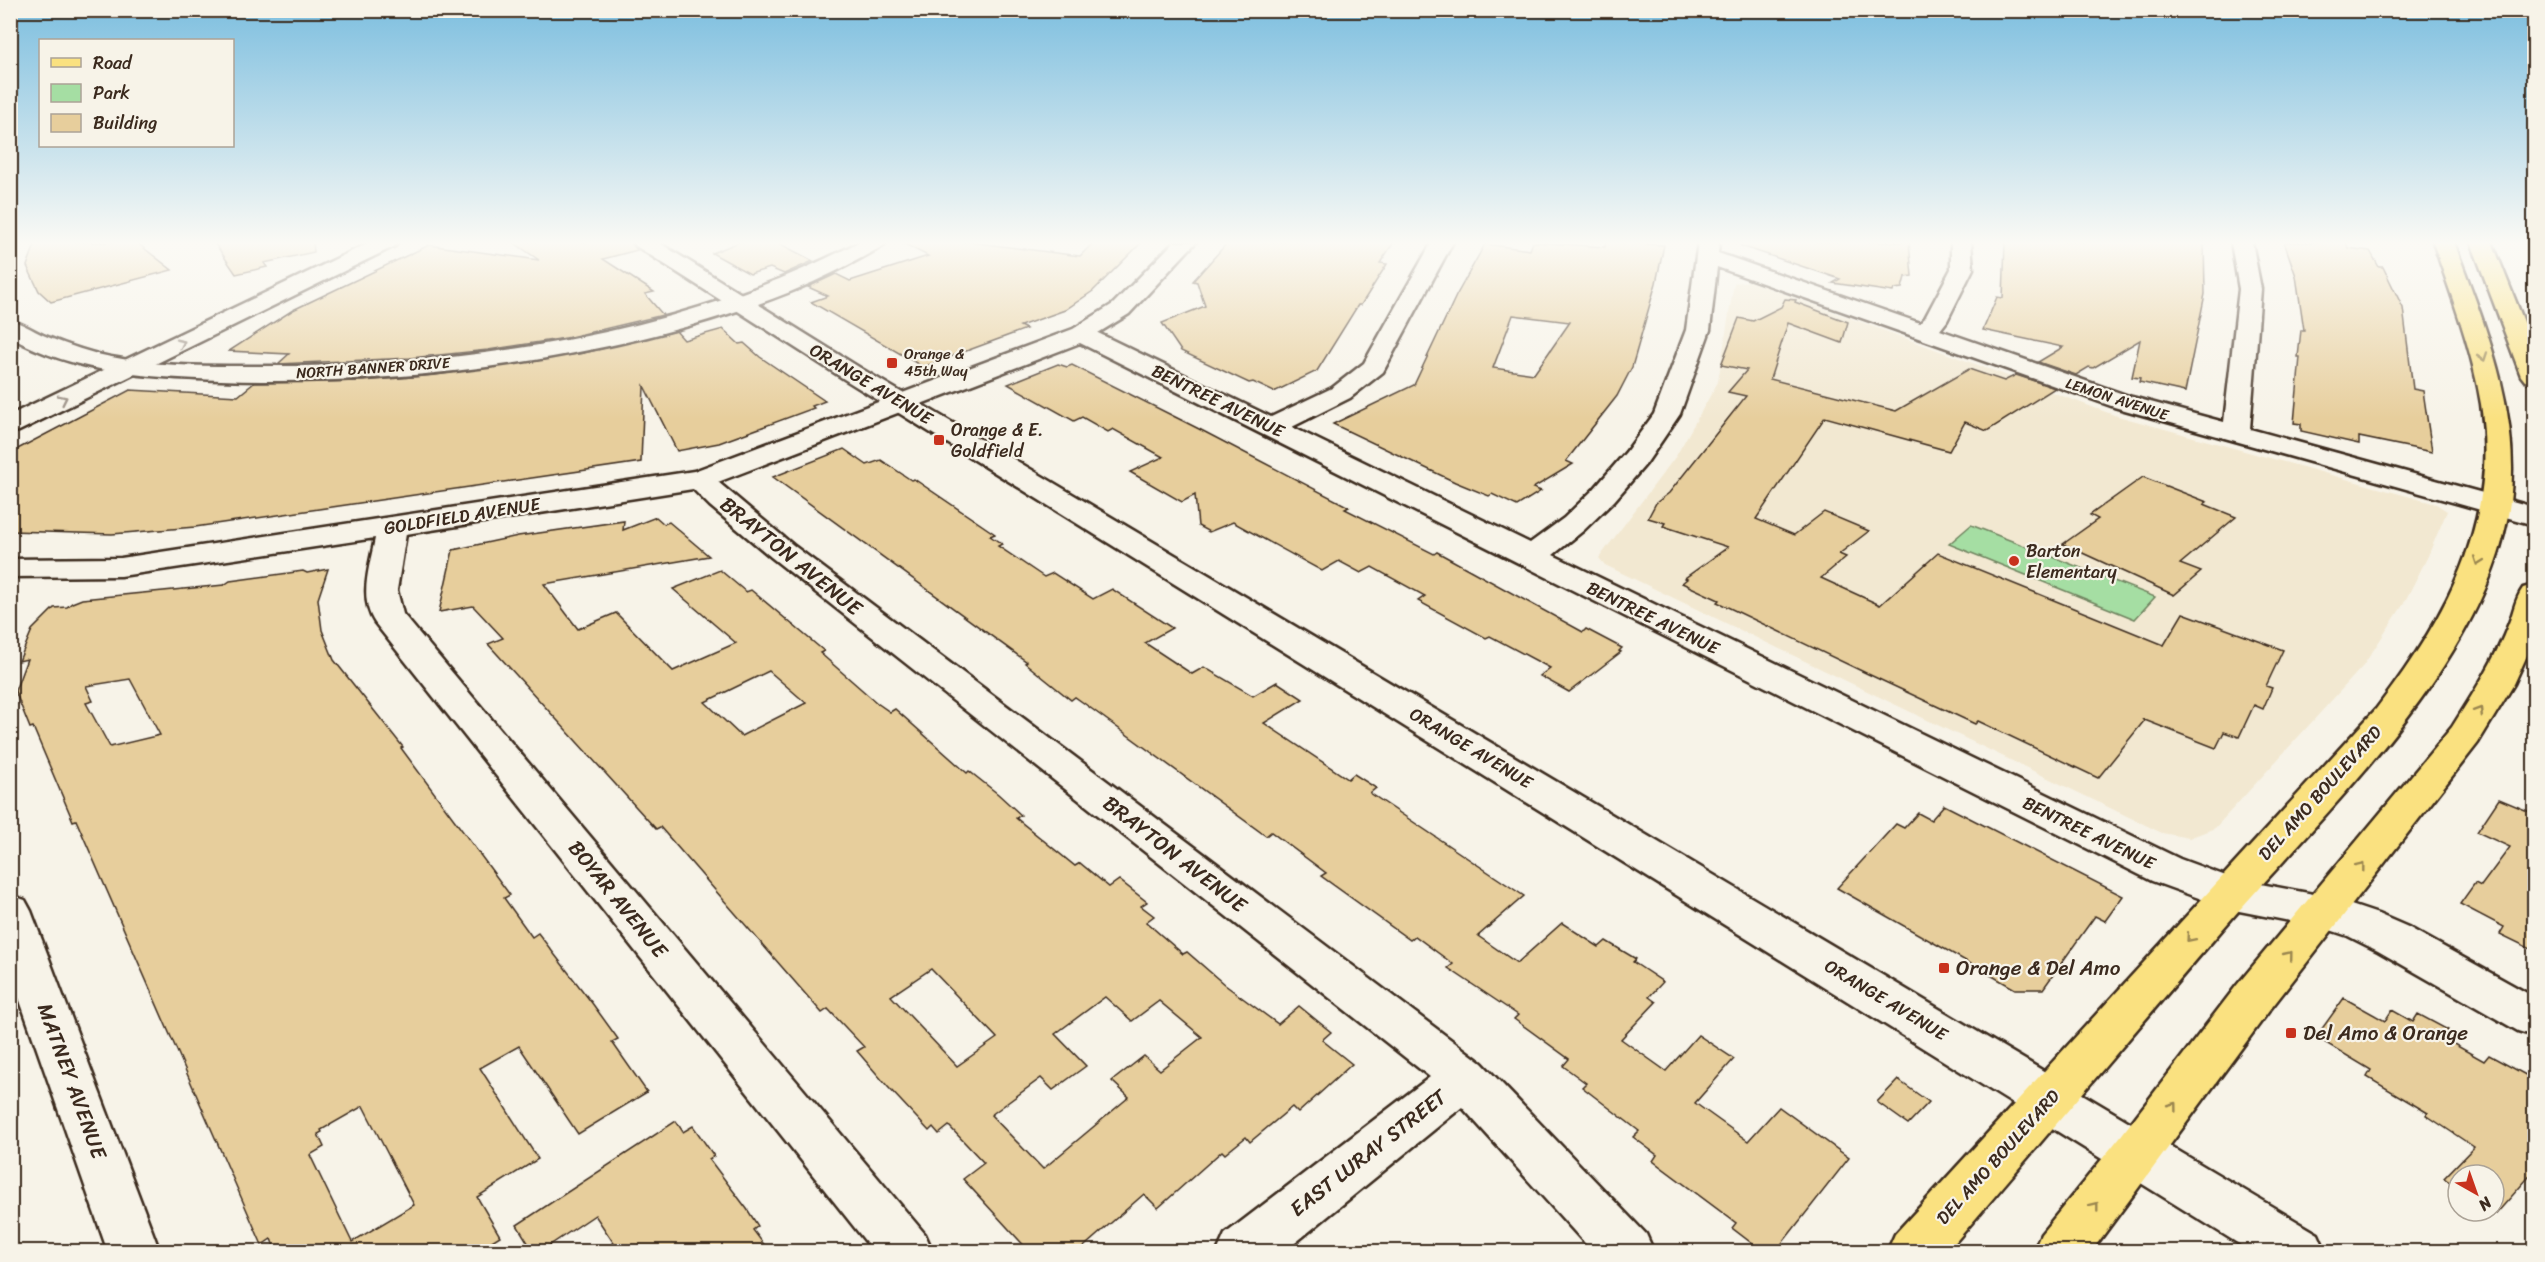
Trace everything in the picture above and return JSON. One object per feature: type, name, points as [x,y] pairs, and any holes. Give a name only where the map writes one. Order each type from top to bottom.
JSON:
[{"type":"main road","name":"DEL AMO BOULEVARD","points":[[1913,1251],[2381,726],[2432,659],[2461,606],[2480,558],[2495,505],[2498,466],[2496,410],[2487,369],[2463,301]]},
{"type":"main road","points":[[2505,301],[2535,376]]},
{"type":"main road","points":[[2059,1251],[2137,1153],[2253,998],[2325,912],[2464,735],[2497,684],[2526,623],[2535,595]]},
{"type":"street","points":[[10,403],[229,301]]},
{"type":"street","points":[[10,425],[266,301]]},
{"type":"street","name":"ORANGE AVENUE","points":[[734,301],[2300,1251]]},
{"type":"street","name":"NORTH BANNER DRIVE","points":[[10,327],[51,347],[128,368],[250,375],[320,375],[423,367],[594,341],[667,324],[743,301]]},
{"type":"street","name":"GOLDFIELD AVENUE","points":[[17,575],[121,567],[700,479],[1081,334],[1121,309],[1129,301]]},
{"type":"street","points":[[1272,427],[1341,393],[1374,367],[1410,301]]},
{"type":"street","points":[[1530,558],[1574,524],[1604,495],[1636,459],[1667,414],[1698,330],[1702,301]]},
{"type":"street","name":"LEMON AVENUE","points":[[1843,301],[2123,402],[2535,516]]},
{"type":"street","points":[[1924,332],[1935,321],[1945,301]]},
{"type":"street","points":[[2236,434],[2249,301]]},
{"type":"street","name":"BENTREE AVENUE","points":[[1081,334],[1272,427],[1530,558],[2166,870],[2229,894],[2325,912],[2363,925],[2393,939],[2535,1018]]},
{"type":"street","name":"BRAYTON AVENUE","points":[[700,479],[720,500],[782,552],[1465,1077],[1628,1251]]},
{"type":"street","name":"BOYAR AVENUE","points":[[392,527],[381,590],[387,616],[907,1251]]},
{"type":"street","name":"MATNEY AVENUE","points":[[10,911],[134,1251]]},
{"type":"street","name":"EAST LURAY STREET","points":[[1243,1251],[1465,1077]]},
{"type":"shaded area","name":"Barton Elementary","points":[[1731,301],[1803,301],[2114,415],[2436,504],[2447,511],[2428,556],[2403,605],[2363,666],[2215,828],[2189,838],[2162,833],[1605,565],[1599,558],[1676,456],[1718,382]]},
{"type":"green space","points":[[1971,525],[2155,597],[2135,619],[1949,544]]},
{"type":"building","points":[[312,301],[651,301],[663,315],[566,338],[488,350],[410,358],[278,364],[289,354],[229,351],[293,310]]},
{"type":"building","points":[[1078,301],[1065,310],[1020,326],[1026,329],[923,367],[811,302]]},
{"type":"building","points":[[1203,301],[1364,301],[1358,305],[1317,371],[1274,392],[1253,382],[1249,383],[1181,351],[1162,323],[1205,306]]},
{"type":"building","points":[[1454,301],[1651,301],[1632,367],[1617,396],[1566,461],[1573,464],[1533,488],[1541,491],[1517,506],[1492,494],[1489,496],[1455,482],[1333,424],[1414,385]],"holes":[[[1513,315],[1570,322],[1534,374],[1493,368]]]},
{"type":"building","points":[[1784,301],[1796,301],[1848,322],[1842,343],[1788,323],[1770,379],[1896,411],[1969,369],[2004,381],[2016,375],[2055,388],[1987,431],[1965,422],[1949,451],[1825,417],[1756,519],[1794,535],[1824,512],[1869,531],[1839,554],[1846,557],[1821,578],[1880,605],[1938,553],[2164,645],[2183,613],[2283,650],[2266,686],[2272,688],[2263,709],[2254,705],[2239,737],[2224,732],[2216,748],[2142,719],[2144,721],[2098,778],[1978,721],[1975,724],[1868,674],[1682,583],[1687,579],[1685,578],[1728,547],[1663,526],[1665,523],[1648,518],[1656,503],[1669,493],[1746,396],[1728,392],[1747,370],[1721,365],[1739,318],[1753,321],[1781,307]]},
{"type":"building","points":[[1995,301],[2204,301],[2185,392],[2139,382],[2140,378],[2132,377],[2140,340],[2093,368],[2089,367],[2076,375],[2038,362],[2063,347],[1983,330]]},
{"type":"building","points":[[2300,301],[2400,301],[2403,308],[2413,389],[2423,391],[2432,452],[2359,437],[2359,444],[2301,431],[2301,424],[2294,423],[2300,357],[2298,357],[2301,330],[2304,330]]},
{"type":"building","points":[[723,329],[739,344],[744,343],[760,357],[825,401],[812,406],[814,408],[719,443],[677,451],[644,386],[641,462],[195,527],[112,534],[10,531],[10,453],[130,390],[238,396],[254,383],[363,381],[436,375],[584,353],[676,331],[684,340]]},
{"type":"building","points":[[1058,364],[1067,367],[1072,365],[1203,431],[1349,507],[1345,509],[1434,554],[1437,552],[1583,632],[1586,629],[1622,648],[1619,651],[1621,652],[1569,692],[1540,676],[1550,668],[1490,636],[1486,638],[1418,601],[1425,596],[1372,567],[1361,573],[1339,561],[1322,571],[1233,522],[1209,532],[1198,526],[1195,495],[1182,502],[1130,472],[1163,457],[1113,429],[1108,432],[1082,417],[1074,421],[1008,384]]},
{"type":"building","points":[[844,449],[867,465],[881,460],[911,480],[914,479],[995,534],[990,536],[1002,544],[998,546],[1044,577],[1053,573],[1093,599],[1112,589],[1172,628],[1145,643],[1192,674],[1204,667],[1253,696],[1277,682],[1303,699],[1264,723],[1348,779],[1354,774],[1376,788],[1370,793],[1524,896],[1478,936],[1517,963],[1562,923],[1599,947],[1606,941],[1636,959],[1633,962],[1663,982],[1649,997],[1656,1002],[1621,1039],[1666,1071],[1698,1035],[1734,1059],[1695,1103],[1748,1141],[1779,1107],[1849,1158],[1776,1251],[1762,1251],[1732,1228],[1736,1223],[1653,1161],[1657,1155],[1633,1137],[1639,1131],[1582,1087],[1586,1083],[1563,1066],[1569,1059],[1514,1019],[1518,1015],[1448,968],[1453,964],[1415,936],[1410,940],[1321,876],[1326,873],[1271,832],[1266,836],[1075,697],[1071,700],[1025,663],[1027,662],[773,477]]},
{"type":"building","points":[[2143,477],[2207,502],[2204,504],[2236,517],[2180,564],[2201,572],[2174,595],[2063,544],[2098,519],[2090,515]]},
{"type":"building","points":[[656,517],[664,524],[669,522],[709,556],[544,584],[578,629],[616,613],[673,671],[736,643],[673,589],[720,570],[746,592],[751,590],[824,651],[820,653],[877,703],[890,712],[895,709],[967,773],[969,771],[998,794],[1021,815],[1016,818],[1075,866],[1080,863],[1109,887],[1119,880],[1147,902],[1141,906],[1154,916],[1146,922],[1183,954],[1187,952],[1225,985],[1278,1024],[1299,1006],[1331,1032],[1322,1040],[1352,1064],[1298,1113],[1292,1107],[1250,1142],[1246,1137],[1225,1154],[1222,1151],[1158,1208],[1144,1194],[1079,1251],[1029,1251],[963,1179],[984,1163],[949,1126],[939,1134],[933,1127],[929,1131],[888,1087],[857,1051],[864,1047],[828,1009],[822,1013],[660,827],[656,829],[488,644],[503,638],[473,606],[439,612],[453,550],[518,536],[624,521],[623,530]],"holes":[[[769,671],[806,703],[741,736],[705,702]],[[931,969],[997,1038],[957,1066],[891,996]],[[1105,997],[1132,1021],[1159,1001],[1202,1037],[1160,1070],[1144,1056],[1112,1081],[1129,1097],[1043,1169],[991,1115],[1041,1078],[1053,1090],[1086,1066],[1055,1034]]]},
{"type":"building","points":[[328,569],[318,599],[322,630],[334,660],[403,747],[401,748],[510,895],[504,898],[532,937],[538,933],[592,1003],[618,1039],[612,1042],[647,1092],[578,1134],[519,1046],[480,1068],[538,1159],[477,1197],[500,1236],[476,1251],[276,1251],[271,1239],[262,1245],[76,820],[73,821],[15,691],[27,659],[19,661],[32,630],[54,608],[67,607],[82,599],[224,585],[230,581],[303,571],[307,573]],"holes":[[[130,679],[160,735],[110,747],[86,703],[93,701],[86,686]],[[363,1106],[414,1205],[352,1242],[310,1155],[324,1147],[318,1134],[322,1132],[321,1130]]]},
{"type":"building","points":[[2499,799],[2535,814],[2535,951],[2500,934],[2504,927],[2460,904],[2475,883],[2481,886],[2510,847],[2477,832]]},
{"type":"building","points":[[1944,805],[2123,896],[2105,921],[2095,916],[2043,989],[2015,989],[1837,888],[1896,824],[1904,828],[1918,813],[1931,820]]},
{"type":"building","points":[[2344,998],[2385,1021],[2392,1010],[2413,1022],[2418,1014],[2448,1030],[2443,1038],[2484,1061],[2489,1055],[2535,1080],[2535,1170],[2506,1203],[2506,1163],[2459,1163],[2474,1147],[2426,1115],[2428,1113],[2367,1077],[2371,1070],[2316,1037]]},
{"type":"building","points":[[1898,1080],[1929,1102],[1908,1124],[1877,1102]]},
{"type":"building","points":[[676,1121],[683,1132],[693,1126],[714,1156],[709,1159],[758,1226],[753,1230],[769,1251],[619,1251],[595,1215],[541,1251],[533,1251],[517,1225]]},
{"type":"place","name":"Orange & 45th Way","points":[[892,363]]},
{"type":"place","name":"Orange & E. Goldfield","points":[[939,440]]},
{"type":"place","name":"Barton Elementary","points":[[2014,561]]},
{"type":"place","name":"Orange & Del Amo","points":[[1944,968]]},
{"type":"place","name":"Del Amo & Orange","points":[[2291,1033]]}]
